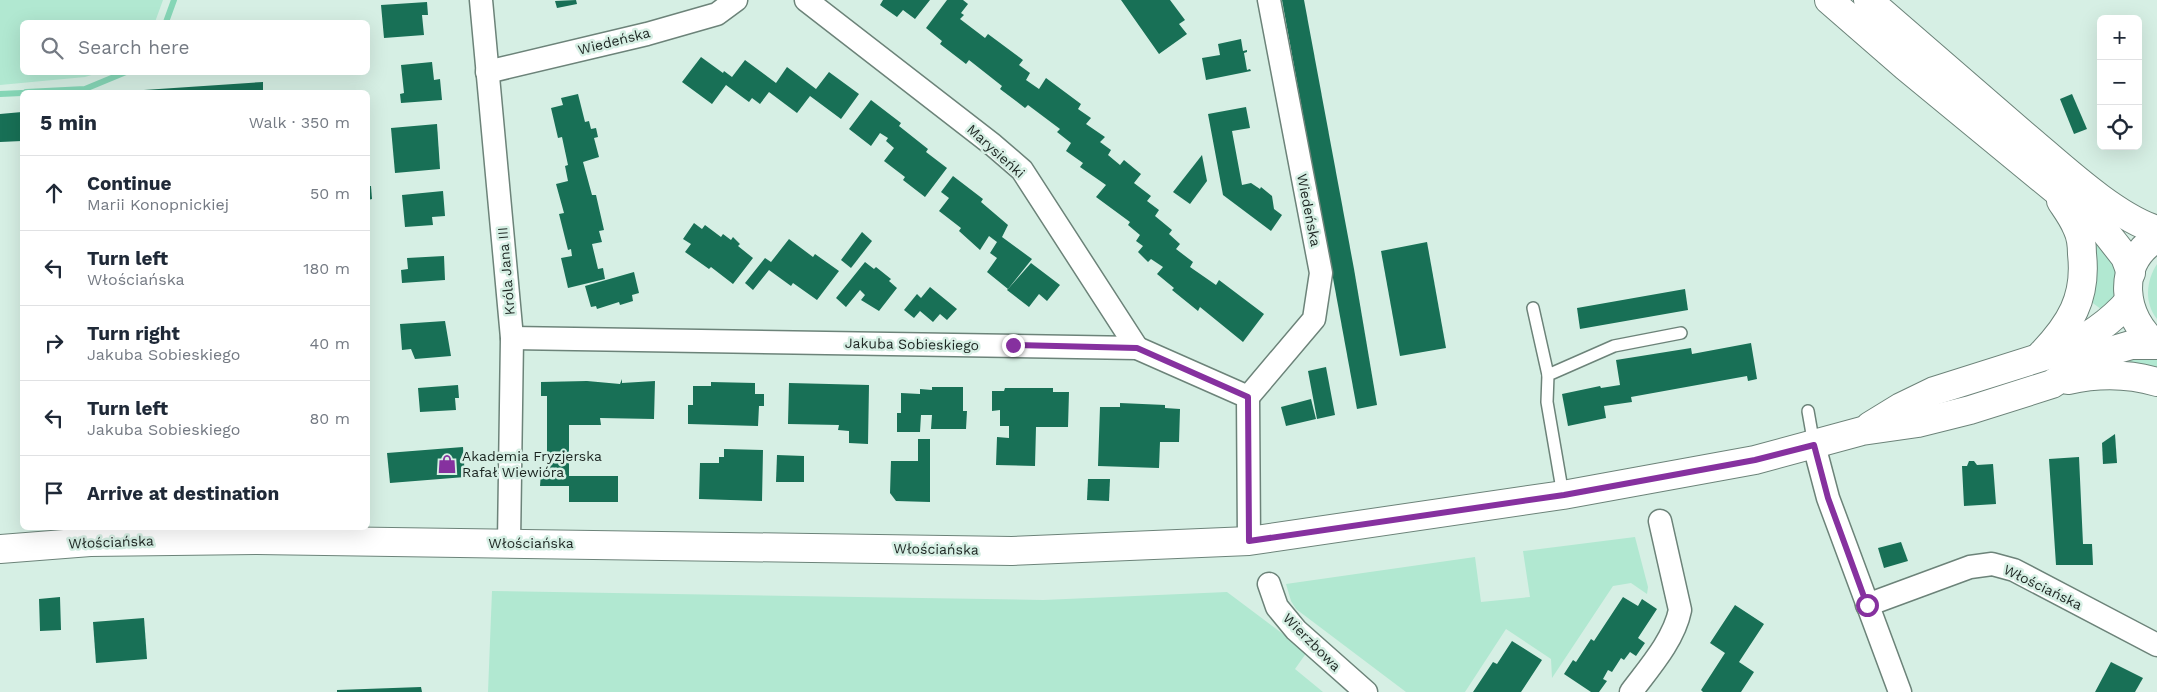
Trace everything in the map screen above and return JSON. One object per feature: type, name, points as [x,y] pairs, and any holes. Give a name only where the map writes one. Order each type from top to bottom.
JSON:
[{"type":"main road","points":[[1829,0],[2103,229],[2125,257],[2130,273],[2128,301],[2138,326],[2157,345]]},
{"type":"main road","points":[[1868,0],[2048,155],[2106,202],[2126,216],[2157,230]]},
{"type":"main road","points":[[2038,357],[2065,328],[2073,314],[2083,282],[2082,255],[2078,230],[2052,188]]},
{"type":"main road","points":[[2130,273],[2144,249],[2157,238]]},
{"type":"main road","name":"Włościańska","points":[[1862,431],[1901,406],[1934,391],[2058,352],[2073,345],[2102,328],[2115,317],[2128,301]]},
{"type":"main road","name":"Włościańska","points":[[0,549],[90,542],[173,540],[509,542],[1012,551],[1249,541],[1564,495],[1755,460],[1862,431],[1918,423],[1970,410],[2052,384],[2084,363],[2114,350],[2131,345],[2157,345]]},
{"type":"main road","points":[[2052,384],[2091,375],[2119,374],[2157,382]]},
{"type":"street","name":"Króla Jana III","points":[[481,0],[512,338],[509,542]]},
{"type":"street","name":"Wiedeńska","points":[[487,72],[647,34],[717,14],[736,0]]},
{"type":"street","name":"Marysieńki","points":[[806,0],[993,144],[1022,170],[1137,348]]},
{"type":"street","name":"Wiedeńska","points":[[1248,397],[1314,319],[1321,273],[1269,0]]},
{"type":"street","name":"Jakuba Sobieskiego","points":[[512,338],[1137,348],[1248,397]]},
{"type":"street","points":[[1248,397],[1249,541]]},
{"type":"street","points":[[1814,445],[1828,498],[1900,692]]},
{"type":"street","points":[[1631,692],[1666,642],[1677,623],[1680,610],[1660,521]]},
{"type":"street","name":"Włościańska","points":[[1867,605],[1970,567],[1992,564],[2014,570],[2157,645]]},
{"type":"street","name":"Wierzbowa","points":[[1269,584],[1277,606],[1296,630],[1366,692]]},
{"type":"lane","points":[[1533,308],[1548,376],[1547,402],[1564,495]]},
{"type":"lane","points":[[1548,376],[1614,346],[1681,333]]},
{"type":"lane","points":[[1808,411],[1814,445]]},
{"type":"green space","points":[[0,0],[163,0],[156,20],[20,20],[20,75],[92,75],[0,85]]},
{"type":"green space","points":[[2090,236],[2107,246],[2113,254],[2118,270],[2117,288],[2105,312],[2090,301]]},
{"type":"green space","points":[[2157,264],[2157,319],[2150,306],[2148,292],[2153,271]]},
{"type":"green space","points":[[2129,354],[2157,358],[2157,373],[2131,368]]},
{"type":"green space","points":[[1635,537],[1648,587],[1647,594],[1631,583],[1613,586],[1552,678],[1551,659],[1506,629],[1465,692],[1406,692],[1296,609],[1291,601],[1286,584],[1475,557],[1481,602],[1530,597],[1523,551]]},
{"type":"green space","points":[[492,591],[1043,600],[1227,592],[1307,652],[1295,669],[1323,692],[488,692]]},
{"type":"building","points":[[576,0],[577,4],[557,8],[555,1]]},
{"type":"building","points":[[883,0],[930,0],[915,19],[903,10],[897,17],[880,5]]},
{"type":"building","points":[[947,0],[963,0],[968,4],[961,13],[964,15],[960,19],[985,38],[988,34],[1023,60],[1019,65],[1030,73],[1026,80],[1039,89],[1046,78],[1081,104],[1078,109],[1091,118],[1086,124],[1105,137],[1100,142],[1111,150],[1108,155],[1120,165],[1124,160],[1141,174],[1134,183],[1151,196],[1147,201],[1159,210],[1155,216],[1172,230],[1169,234],[1180,244],[1176,249],[1193,262],[1190,267],[1216,285],[1219,280],[1264,314],[1243,342],[1200,307],[1198,311],[1172,290],[1174,288],[1157,274],[1163,267],[1151,259],[1148,262],[1138,252],[1143,246],[1136,241],[1140,235],[1128,225],[1130,222],[1096,197],[1106,185],[1080,167],[1083,163],[1066,151],[1071,143],[1057,132],[1060,129],[1028,105],[1025,108],[1000,89],[1002,86],[969,60],[966,64],[940,44],[942,41],[926,28]]},
{"type":"building","points":[[1121,0],[1170,0],[1185,20],[1179,24],[1187,34],[1159,54]]},
{"type":"building","points":[[1282,0],[1304,0],[1377,405],[1357,409]]},
{"type":"building","points":[[427,2],[428,15],[422,15],[424,35],[384,38],[381,5]]},
{"type":"building","points":[[1241,39],[1243,51],[1247,50],[1244,53],[1247,70],[1250,69],[1251,71],[1206,80],[1202,58],[1220,55],[1218,44]]},
{"type":"building","points":[[701,57],[723,73],[724,71],[732,77],[745,60],[776,83],[787,67],[816,89],[829,72],[859,94],[841,119],[810,96],[797,113],[769,92],[760,104],[752,98],[749,102],[726,85],[712,104],[682,82]]},
{"type":"building","points":[[432,62],[434,80],[440,79],[442,100],[401,103],[400,94],[404,93],[401,65]]},
{"type":"building","points":[[263,82],[263,90],[144,90]]},
{"type":"building","points":[[578,94],[585,122],[589,121],[591,129],[596,128],[598,137],[594,138],[599,157],[583,162],[592,195],[596,195],[604,230],[599,231],[602,242],[592,244],[598,269],[603,268],[605,279],[568,288],[561,258],[572,256],[571,249],[568,250],[559,214],[564,213],[556,184],[568,181],[565,166],[568,165],[562,137],[558,138],[551,108],[563,105],[561,98]]},
{"type":"building","points":[[2072,94],[2087,129],[2074,134],[2060,99]]},
{"type":"building","points":[[871,100],[901,123],[899,126],[928,149],[926,152],[947,168],[925,197],[903,180],[905,177],[884,161],[894,148],[886,141],[888,138],[880,133],[871,146],[849,129]]},
{"type":"building","points":[[1246,107],[1250,128],[1232,131],[1242,185],[1251,183],[1260,189],[1261,187],[1272,196],[1274,209],[1282,215],[1271,231],[1223,195],[1208,114]]},
{"type":"building","points":[[20,112],[20,141],[0,142],[0,114]]},
{"type":"building","points":[[437,124],[440,169],[395,173],[391,128]]},
{"type":"building","points":[[1202,155],[1207,181],[1190,204],[1173,192]]},
{"type":"building","points":[[953,176],[983,199],[981,202],[1008,225],[1002,237],[1032,259],[1008,289],[987,272],[997,258],[990,253],[997,242],[989,236],[980,250],[959,231],[961,228],[939,211],[949,198],[941,192]]},
{"type":"building","points":[[370,186],[371,186],[372,199],[370,200]]},
{"type":"building","points":[[443,191],[445,216],[432,217],[433,225],[405,227],[402,195]]},
{"type":"building","points":[[694,223],[702,229],[705,225],[721,237],[723,234],[731,240],[733,237],[740,244],[738,246],[753,258],[733,284],[711,267],[709,269],[685,252],[691,244],[683,239]]},
{"type":"building","points":[[862,232],[872,241],[851,268],[841,260]]},
{"type":"building","points":[[789,239],[813,257],[815,254],[839,271],[817,300],[793,283],[791,286],[769,270],[753,290],[745,283],[765,258],[771,262]]},
{"type":"building","points":[[1427,242],[1446,348],[1400,356],[1381,251]]},
{"type":"building","points":[[444,256],[445,280],[402,283],[401,270],[408,269],[407,258]]},
{"type":"building","points":[[865,262],[874,269],[876,267],[891,279],[889,281],[897,288],[879,311],[861,300],[865,295],[860,290],[846,307],[836,298]]},
{"type":"building","points":[[1031,263],[1060,285],[1047,301],[1039,294],[1029,307],[1007,290]]},
{"type":"building","points":[[634,272],[639,293],[632,295],[633,301],[620,305],[619,302],[597,309],[596,306],[591,307],[585,286]]},
{"type":"building","points":[[930,287],[957,309],[947,320],[940,314],[933,322],[920,311],[914,318],[904,310],[917,294],[921,298]]},
{"type":"building","points":[[1685,289],[1688,310],[1580,329],[1577,308]]},
{"type":"building","points":[[445,321],[451,356],[415,359],[411,349],[402,350],[400,324]]},
{"type":"building","points":[[1751,343],[1757,379],[1748,381],[1747,376],[1631,397],[1632,402],[1604,406],[1606,418],[1568,426],[1562,394],[1600,386],[1601,388],[1620,385],[1616,360],[1691,348],[1692,354]]},
{"type":"building","points":[[1326,367],[1335,415],[1317,419],[1308,371]]},
{"type":"building","points":[[622,379],[622,383],[655,381],[654,419],[600,418],[601,425],[569,425],[569,476],[618,476],[618,502],[569,502],[569,486],[540,486],[541,472],[547,472],[547,396],[541,396],[541,382],[587,381],[620,384]]},
{"type":"building","points":[[711,382],[755,383],[755,394],[764,394],[764,406],[759,406],[758,426],[688,424],[688,405],[693,405],[693,386],[711,386]]},
{"type":"building","points":[[789,383],[869,385],[868,444],[849,443],[849,431],[838,430],[839,425],[788,424]]},
{"type":"building","points":[[458,385],[459,398],[455,398],[456,410],[420,412],[418,388]]},
{"type":"building","points":[[932,387],[963,387],[963,411],[967,411],[966,429],[931,429],[932,415],[921,415],[920,432],[897,432],[897,413],[901,413],[901,393],[920,394],[920,389],[932,390]]},
{"type":"building","points":[[1005,388],[1053,388],[1053,392],[1069,392],[1068,427],[1036,427],[1035,466],[996,465],[997,437],[1009,438],[1009,426],[1000,426],[1000,410],[992,411],[992,391],[1004,391]]},
{"type":"building","points":[[1311,399],[1316,419],[1286,426],[1281,407]]},
{"type":"building","points":[[1120,403],[1165,405],[1165,408],[1180,409],[1179,442],[1160,442],[1159,468],[1098,466],[1100,407],[1120,407]]},
{"type":"building","points":[[2115,434],[2117,463],[2103,464],[2102,443]]},
{"type":"building","points":[[918,439],[930,439],[930,502],[896,501],[890,493],[891,461],[918,461]]},
{"type":"building","points":[[463,447],[465,477],[390,483],[387,453]]},
{"type":"building","points":[[724,449],[763,450],[762,501],[699,499],[700,463],[719,463],[719,457],[724,457]]},
{"type":"building","points":[[777,455],[804,456],[804,482],[776,482]]},
{"type":"building","points":[[2079,457],[2083,544],[2092,544],[2093,565],[2056,565],[2049,459]]},
{"type":"building","points":[[1969,461],[1974,461],[1977,465],[1993,464],[1996,504],[1964,506],[1962,466],[1967,466]]},
{"type":"building","points":[[1088,479],[1110,479],[1109,501],[1087,500]]},
{"type":"building","points":[[1901,542],[1908,561],[1884,568],[1878,548]]},
{"type":"building","points":[[60,597],[61,630],[40,631],[39,599]]},
{"type":"building","points":[[1623,597],[1638,606],[1642,599],[1657,609],[1638,638],[1645,643],[1636,656],[1630,652],[1624,660],[1621,658],[1612,672],[1608,670],[1603,679],[1607,681],[1599,692],[1591,692],[1564,674],[1573,660],[1576,662],[1591,639],[1594,641]]},
{"type":"building","points":[[1735,605],[1764,624],[1739,662],[1754,672],[1741,692],[1703,692],[1701,690],[1725,653],[1710,643]]},
{"type":"building","points":[[144,618],[147,659],[96,663],[93,622]]},
{"type":"building","points":[[1512,641],[1542,660],[1521,692],[1473,692],[1493,662],[1497,664]]},
{"type":"building","points":[[2111,662],[2143,678],[2135,692],[2095,692]]},
{"type":"building","points":[[421,687],[422,692],[337,692],[337,690]]},
{"type":"waterway","points":[[167,20],[174,0]]},
{"type":"waterway","points":[[65,90],[85,89],[119,75]]},
{"type":"waterway","points":[[0,94],[20,93]]},
{"type":"place","name":"Akademia Fryzjerska Rafał Wiewióra","points":[[447,464]]},
{"type":"route","points":[[1013,345],[1137,348],[1248,397],[1249,541],[1564,495],[1755,460],[1814,445],[1828,498],[1867,605]]}]
